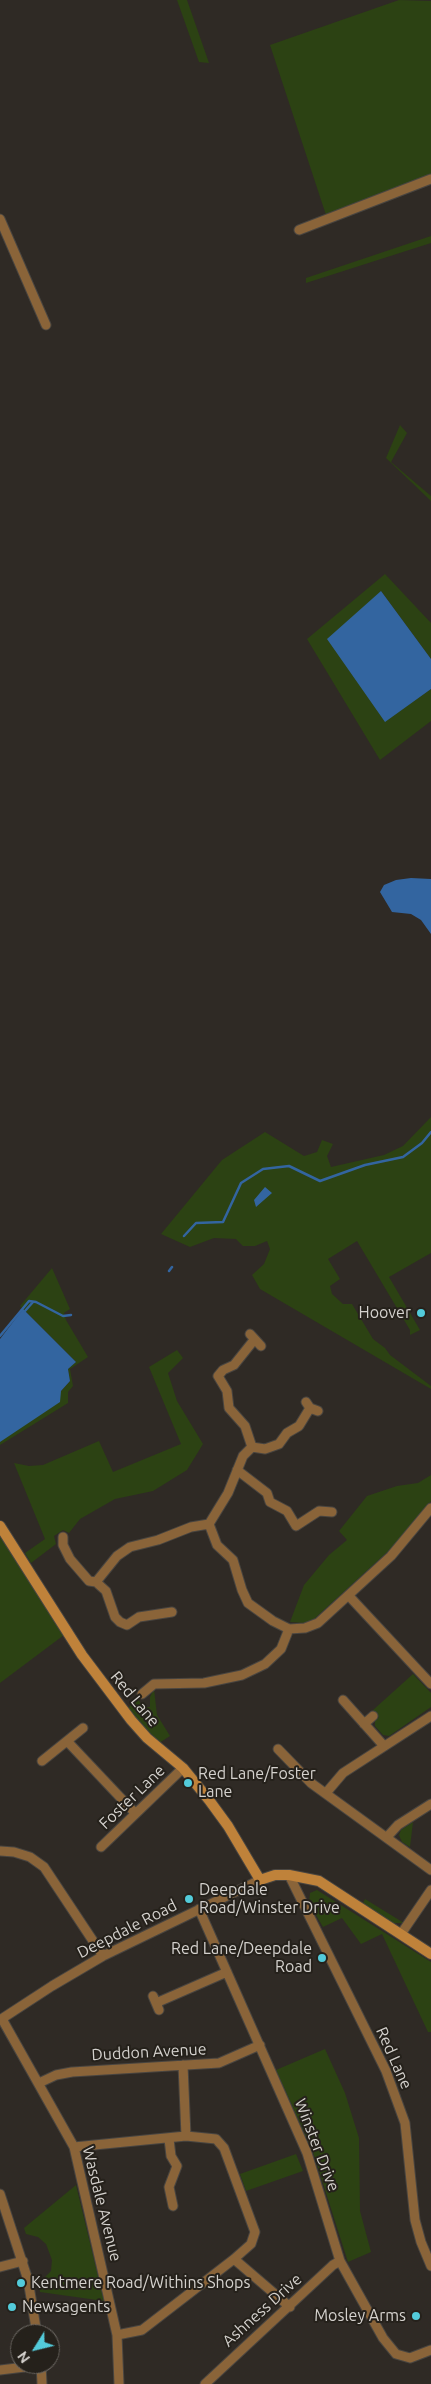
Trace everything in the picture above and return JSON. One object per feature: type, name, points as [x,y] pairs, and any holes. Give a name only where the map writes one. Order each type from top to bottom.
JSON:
[{"type":"street","points":[[299,230],[431,179]]},
{"type":"street","points":[[0,219],[46,325]]},
{"type":"street","points":[[252,1448],[246,1426],[229,1408],[227,1391],[218,1376],[223,1370],[234,1365],[255,1340]]},
{"type":"street","points":[[311,1407],[299,1426],[287,1433],[279,1444],[265,1449],[252,1448],[244,1456],[228,1493],[210,1524],[217,1545],[233,1560],[242,1590],[248,1603],[257,1612],[289,1629],[305,1628],[318,1623],[391,1556],[431,1508]]},
{"type":"street","points":[[237,1470],[267,1493],[270,1502],[286,1511],[297,1530],[319,1511],[334,1511]]},
{"type":"street","points":[[96,1582],[117,1556],[130,1547],[158,1540],[190,1527],[210,1524]]},
{"type":"street","name":"Red Lane","points":[[0,1526],[82,1655],[114,1699],[147,1738],[183,1768],[228,1826],[260,1880]]},
{"type":"street","points":[[63,1537],[63,1546],[70,1559],[89,1581],[96,1582],[106,1591],[115,1617],[120,1622],[127,1625],[139,1617],[174,1611]]},
{"type":"street","points":[[349,1596],[431,1684]]},
{"type":"street","points":[[142,1694],[154,1684],[204,1683],[242,1675],[265,1664],[281,1649],[289,1629]]},
{"type":"street","points":[[343,1700],[384,1746]]},
{"type":"street","points":[[364,1724],[373,1716]]},
{"type":"street","points":[[326,1793],[343,1774],[431,1716]]},
{"type":"street","points":[[42,1761],[83,1728]]},
{"type":"street","points":[[67,1741],[135,1813]]},
{"type":"street","points":[[278,1749],[304,1776],[431,1870]]},
{"type":"street","name":"Foster Lane","points":[[101,1847],[183,1768]]},
{"type":"street","points":[[387,1837],[398,1825],[431,1804]]},
{"type":"street","points":[[0,1851],[14,1852],[30,1857],[44,1867],[103,1956]]},
{"type":"street","name":"Deepdale Road","points":[[1,2020],[103,1956],[260,1880],[275,1875],[289,1875],[319,1880],[431,1954]]},
{"type":"street","name":"Red Lane","points":[[289,1875],[386,2071],[405,2123],[416,2220],[421,2242],[431,2266]]},
{"type":"street","points":[[401,1934],[431,1890]]},
{"type":"street","name":"Winster Drive","points":[[199,1909],[307,2153],[340,2261],[383,2338],[396,2354],[410,2358],[431,2350]]},
{"type":"street","points":[[156,2003],[227,1972]]},
{"type":"street","name":"Wasdale Avenue","points":[[1,2020],[39,2083],[74,2147],[117,2335],[119,2384]]},
{"type":"street","name":"Duddon Avenue","points":[[39,2083],[72,2072],[219,2063],[260,2045]]},
{"type":"street","points":[[183,2066],[186,2136]]},
{"type":"street","points":[[74,2147],[186,2136],[216,2140],[224,2148],[255,2232],[251,2244],[234,2259],[142,2330],[117,2335]]},
{"type":"street","points":[[170,2139],[171,2156],[176,2166],[169,2187],[174,2207]]},
{"type":"street","points":[[176,2166],[188,2165]]},
{"type":"street","points":[[0,2194],[23,2261],[35,2324]]},
{"type":"street","points":[[234,2259],[290,2307]]},
{"type":"street","points":[[0,2267],[23,2261]]},
{"type":"street","name":"Ashness Drive","points":[[205,2384],[333,2265],[340,2261]]},
{"type":"green space","points":[[177,0],[187,0],[209,63],[199,62]]},
{"type":"green space","points":[[399,0],[431,1],[431,175],[326,215],[270,45]]},
{"type":"green space","points":[[431,236],[431,243],[306,283],[306,278]]},
{"type":"green space","points":[[400,425],[407,433],[391,462],[431,496],[431,501],[386,458]]},
{"type":"green space","points":[[385,574],[431,623],[431,659],[381,591],[385,721],[431,689],[431,721],[380,760],[307,639]]},
{"type":"green space","points":[[431,1117],[431,1253],[389,1277],[420,1330],[410,1335],[410,1330],[357,1241],[328,1259],[340,1279],[330,1286],[332,1294],[343,1304],[352,1304],[373,1339],[385,1348],[390,1355],[431,1386],[431,1389],[260,1289],[252,1275],[264,1264],[270,1249],[267,1241],[255,1246],[243,1246],[236,1239],[214,1238],[190,1247],[161,1234],[222,1160],[265,1132],[304,1156],[317,1152],[322,1140],[333,1144],[327,1156],[331,1167],[384,1155],[403,1146]]},
{"type":"green space","points":[[52,1268],[70,1309],[64,1313],[66,1320],[88,1357],[70,1369],[73,1386],[68,1392],[68,1403],[0,1445],[0,1442],[61,1391],[70,1381],[68,1369],[76,1362],[20,1306]]},
{"type":"green space","points":[[177,1350],[183,1358],[168,1373],[177,1401],[203,1444],[187,1470],[153,1491],[115,1499],[80,1519],[69,1533],[63,1530],[54,1536],[56,1544],[31,1563],[25,1553],[45,1539],[14,1463],[29,1466],[43,1465],[99,1441],[113,1472],[181,1444],[149,1367]]},
{"type":"green space","points":[[431,1475],[431,1501],[395,1545],[314,1619],[305,1623],[290,1622],[304,1585],[329,1555],[347,1540],[339,1531],[367,1496],[397,1486],[418,1483]]},
{"type":"green space","points":[[0,1536],[64,1635],[0,1683]]},
{"type":"green space","points":[[413,1674],[431,1693],[431,1707],[389,1736],[383,1735],[375,1726],[375,1721],[379,1717],[373,1710]]},
{"type":"green space","points":[[154,1689],[157,1715],[170,1736],[159,1743],[127,1709],[138,1698],[142,1707],[150,1707],[150,1697]]},
{"type":"green space","points":[[413,1822],[410,1847],[402,1842],[399,1835],[401,1830]]},
{"type":"green space","points":[[317,1890],[431,1962],[431,2032],[428,2032],[382,1934],[361,1944],[342,1918],[323,1927],[309,1903],[310,1893]]},
{"type":"green space","points":[[365,1899],[404,1923],[393,1923],[363,1903]]},
{"type":"green space","points":[[325,2049],[345,2093],[359,2138],[360,2211],[371,2252],[348,2262],[313,2152],[276,2070]]},
{"type":"green space","points":[[296,2154],[303,2171],[246,2191],[240,2174]]},
{"type":"green space","points":[[76,2185],[104,2301],[40,2292],[39,2283],[51,2271],[52,2260],[46,2244],[38,2237],[26,2234],[24,2228]]},
{"type":"water","points":[[381,591],[431,659],[431,689],[385,722],[327,639]]},
{"type":"water","points":[[411,878],[431,879],[431,934],[421,920],[411,914],[392,912],[380,892],[384,885],[396,880]]},
{"type":"water","points":[[265,1187],[272,1193],[256,1207],[254,1200]]},
{"type":"water","points":[[23,1309],[76,1362],[68,1369],[70,1381],[61,1391],[60,1402],[0,1442],[0,1339]]},
{"type":"waterway","points":[[184,1236],[196,1223],[223,1222],[241,1183],[263,1169],[289,1166],[320,1181],[365,1165],[403,1157],[422,1143],[431,1132]]},
{"type":"waterway","points":[[169,1271],[172,1267]]},
{"type":"waterway","points":[[0,1336],[29,1301],[36,1302],[63,1316],[71,1315]]},
{"type":"waterway","points":[[25,1311],[33,1302]]},
{"type":"place","name":"Hoover","points":[[421,1313]]},
{"type":"place","name":"Red Lane/Foster Lane","points":[[188,1783]]},
{"type":"place","name":"Deepdale Road/Winster Drive","points":[[189,1899]]},
{"type":"place","name":"Red Lane/Deepdale Road","points":[[322,1958]]},
{"type":"place","name":"Kentmere Road/Withins Shops","points":[[21,2283]]},
{"type":"place","name":"Newsagents","points":[[12,2307]]},
{"type":"place","name":"Mosley Arms","points":[[416,2316]]}]
